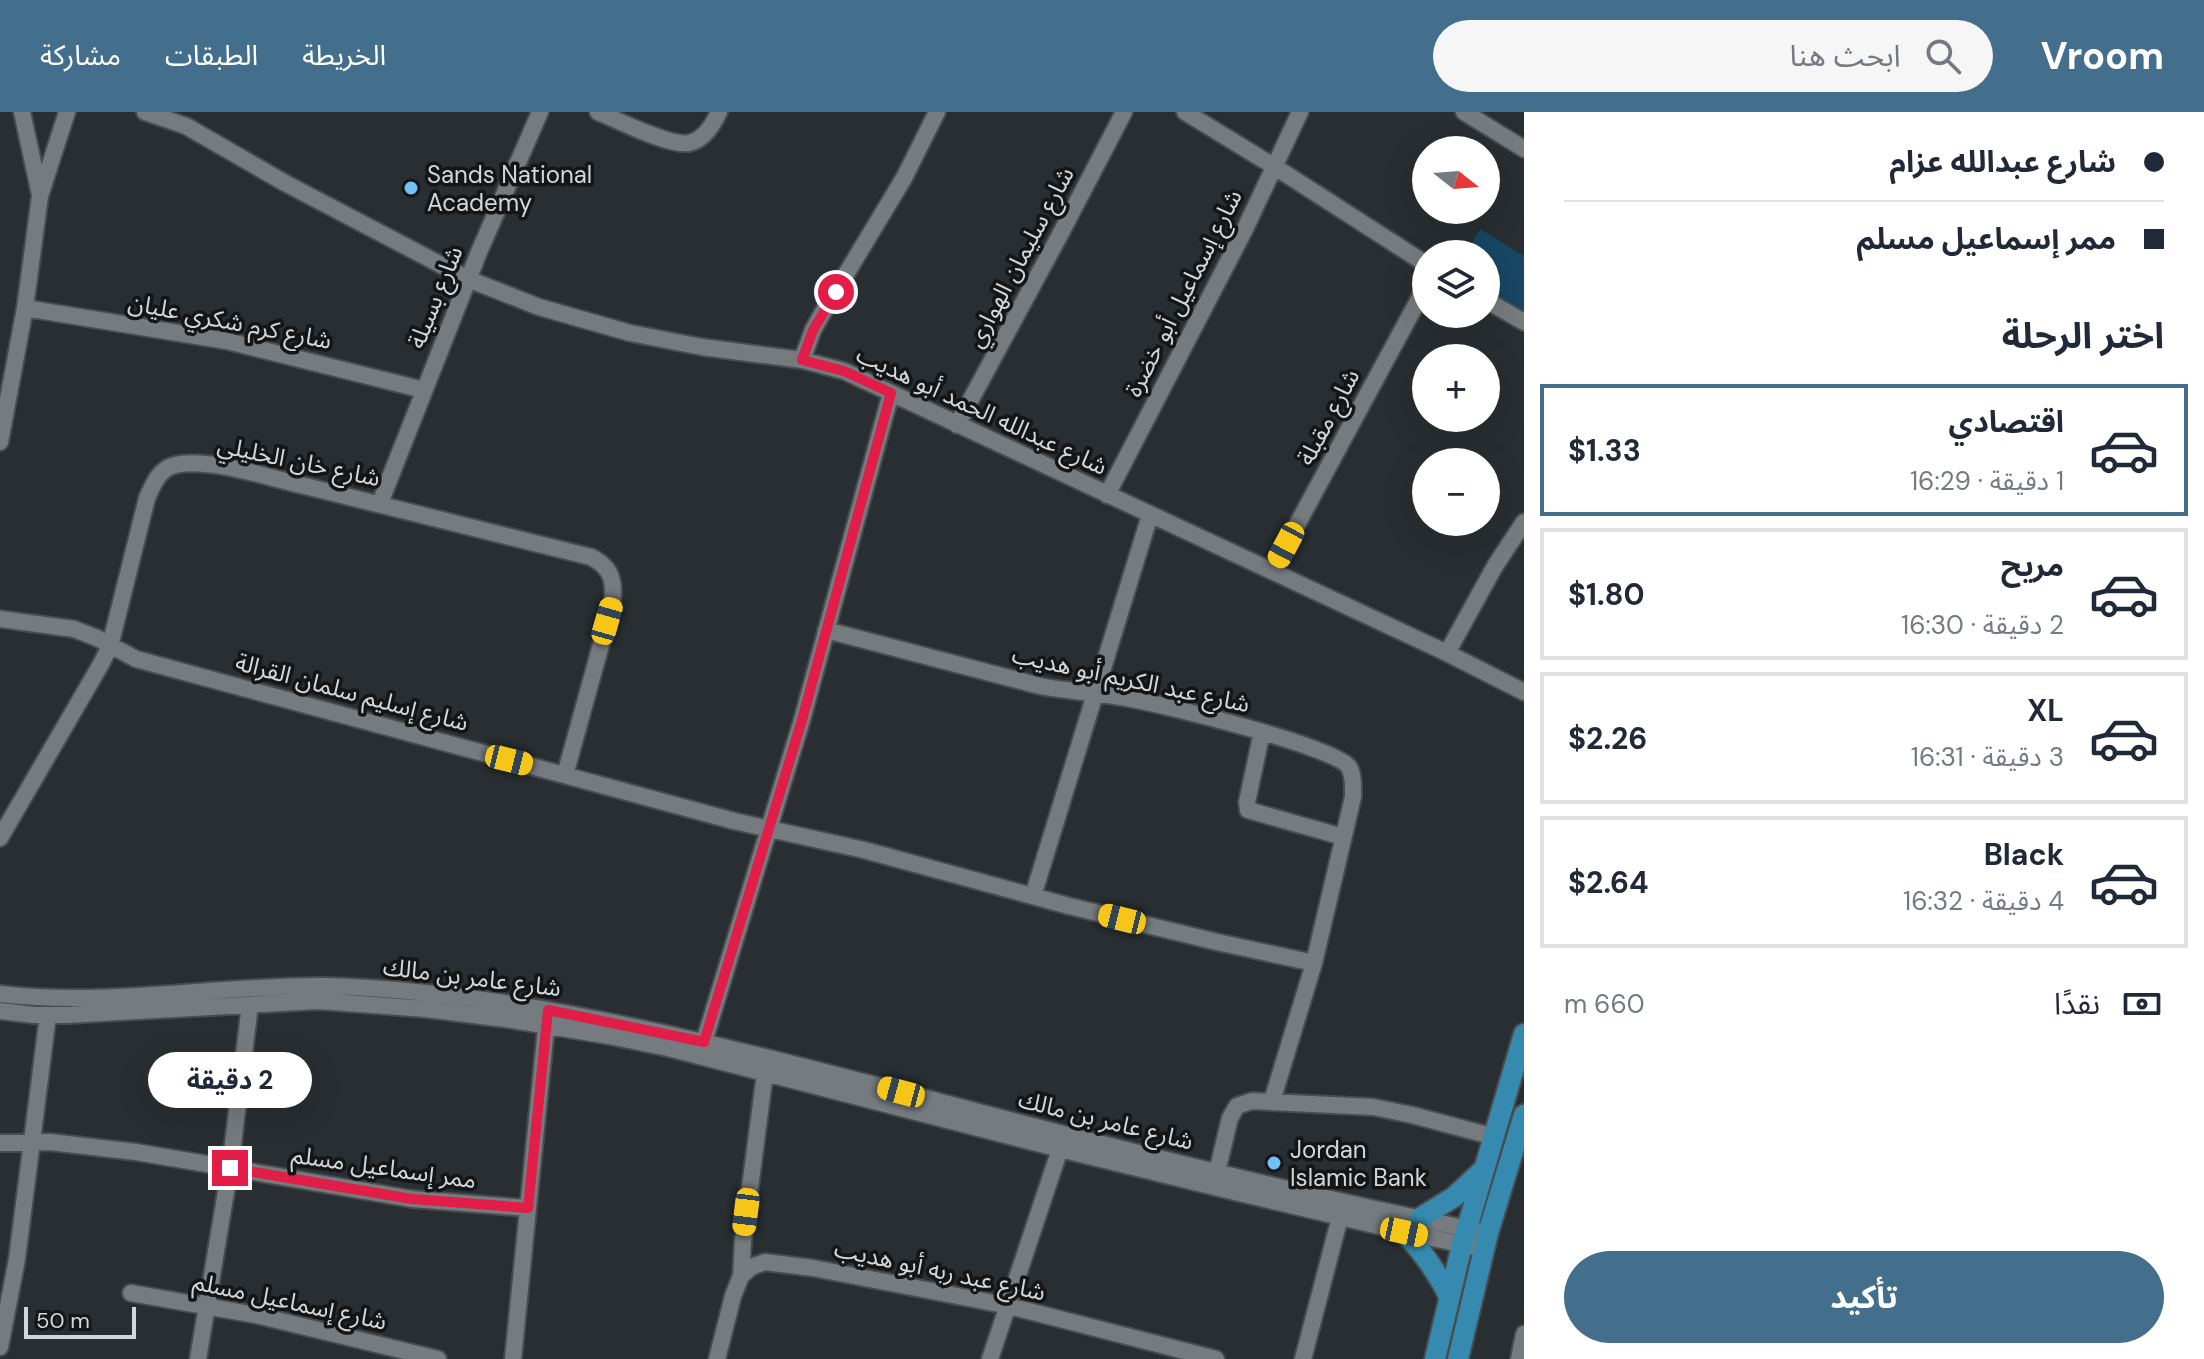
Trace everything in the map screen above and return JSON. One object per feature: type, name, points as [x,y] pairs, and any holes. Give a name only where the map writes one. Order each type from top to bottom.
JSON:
[{"type":"main road","points":[[1435,1359],[1464,1237],[1524,1034]]},
{"type":"main road","points":[[1458,1359],[1486,1241],[1524,1115]]},
{"type":"main road","points":[[1420,1218],[1454,1197],[1484,1169]]},
{"type":"main road","points":[[1404,1232],[1420,1249],[1449,1296]]},
{"type":"street","points":[[22,112],[40,196]]},
{"type":"street","points":[[0,442],[25,308],[40,196],[67,112]]},
{"type":"street","name":"شارع عبدالله الحمد أبو هديب","points":[[145,112],[186,126],[285,183],[468,279],[539,307],[630,333],[702,347],[802,360],[844,371],[1524,692]]},
{"type":"street","name":"شارع عبدالله الحمد أبو هديب","points":[[172,112],[186,126]]},
{"type":"street","name":"شارع بسيلة","points":[[380,503],[468,279],[540,112]]},
{"type":"street","points":[[598,112],[679,144],[697,140],[711,127],[719,112]]},
{"type":"street","points":[[802,360],[822,314],[904,178],[937,112]]},
{"type":"street","name":"شارع سليمان الهواري","points":[[957,425],[1124,112]]},
{"type":"street","points":[[1185,112],[1412,255]]},
{"type":"street","name":"شارع إسماعيل أبو خضرة","points":[[1107,495],[1275,167],[1300,112]]},
{"type":"street","points":[[1464,112],[1524,149]]},
{"type":"street","name":"شارع كرم شكري عليان","points":[[25,308],[227,341],[424,390]]},
{"type":"street","points":[[1500,308],[1524,322]]},
{"type":"street","name":"شارع مقبلة","points":[[1272,571],[1412,312]]},
{"type":"street","points":[[704,1042],[769,829],[891,393]]},
{"type":"street","name":"شارع خان الخليلي","points":[[0,838],[110,646],[147,498],[162,471],[173,466],[203,464],[380,503],[591,557],[608,569],[613,577],[612,605],[565,775]]},
{"type":"street","points":[[1033,896],[1150,515]]},
{"type":"street","points":[[1447,653],[1471,606],[1524,522]]},
{"type":"street","name":"شارع إسليم سلمان القرالة","points":[[0,619],[74,629],[148,663],[769,829]]},
{"type":"street","name":"شارع عبد الكريم أبو هديب","points":[[826,630],[1040,686],[1177,708],[1262,732],[1341,759],[1348,766],[1353,778],[1353,797],[1314,963],[1272,1101]]},
{"type":"street","points":[[1262,732],[1248,810],[1343,837]]},
{"type":"street","points":[[769,829],[864,850],[1217,942],[1314,963]]},
{"type":"street","name":"شارع عامر بن مالك","points":[[0,994],[120,998],[323,986],[406,991],[547,1018],[704,1042],[1217,1172],[1420,1218],[1464,1237]]},
{"type":"street","name":"شارع عامر بن مالك","points":[[0,1011],[48,1015],[319,1001],[547,1018],[1340,1217],[1404,1232],[1486,1241]]},
{"type":"street","points":[[198,1359],[230,1168],[250,1005]]},
{"type":"street","points":[[0,1347],[17,1259],[48,1015]]},
{"type":"street","points":[[513,1359],[547,1018]]},
{"type":"street","points":[[717,1359],[741,1276],[765,1073]]},
{"type":"street","points":[[1217,1172],[1230,1118],[1237,1106],[1244,1102],[1373,1107],[1495,1137]]},
{"type":"street","name":"ممر إسماعيل مسلم","points":[[0,1143],[31,1141],[136,1152],[412,1199],[528,1208]]},
{"type":"street","points":[[990,1359],[1060,1149]]},
{"type":"street","points":[[1303,1359],[1340,1217]]},
{"type":"street","name":"شارع عبد ربه أبو هديب","points":[[741,1276],[751,1267],[765,1262],[784,1263],[1009,1306],[1216,1359]]},
{"type":"street","name":"شارع إسماعيل مسلم","points":[[131,1293],[285,1322],[438,1359]]},
{"type":"street","points":[[1519,1359],[1524,1334]]},
{"type":"shaded area","points":[[1480,229],[1498,240],[1474,240]]},
{"type":"shaded area","points":[[1500,241],[1524,256],[1524,314],[1500,299]]},
{"type":"place","name":"Sands National Academy","points":[[411,188]]},
{"type":"place","name":"Jordan Islamic Bank","points":[[1274,1163]]},
{"type":"route","points":[[230,1168],[412,1199],[528,1208],[548,1010],[704,1042],[802,720],[891,393],[844,371],[802,360],[813,330],[836,292]]}]
